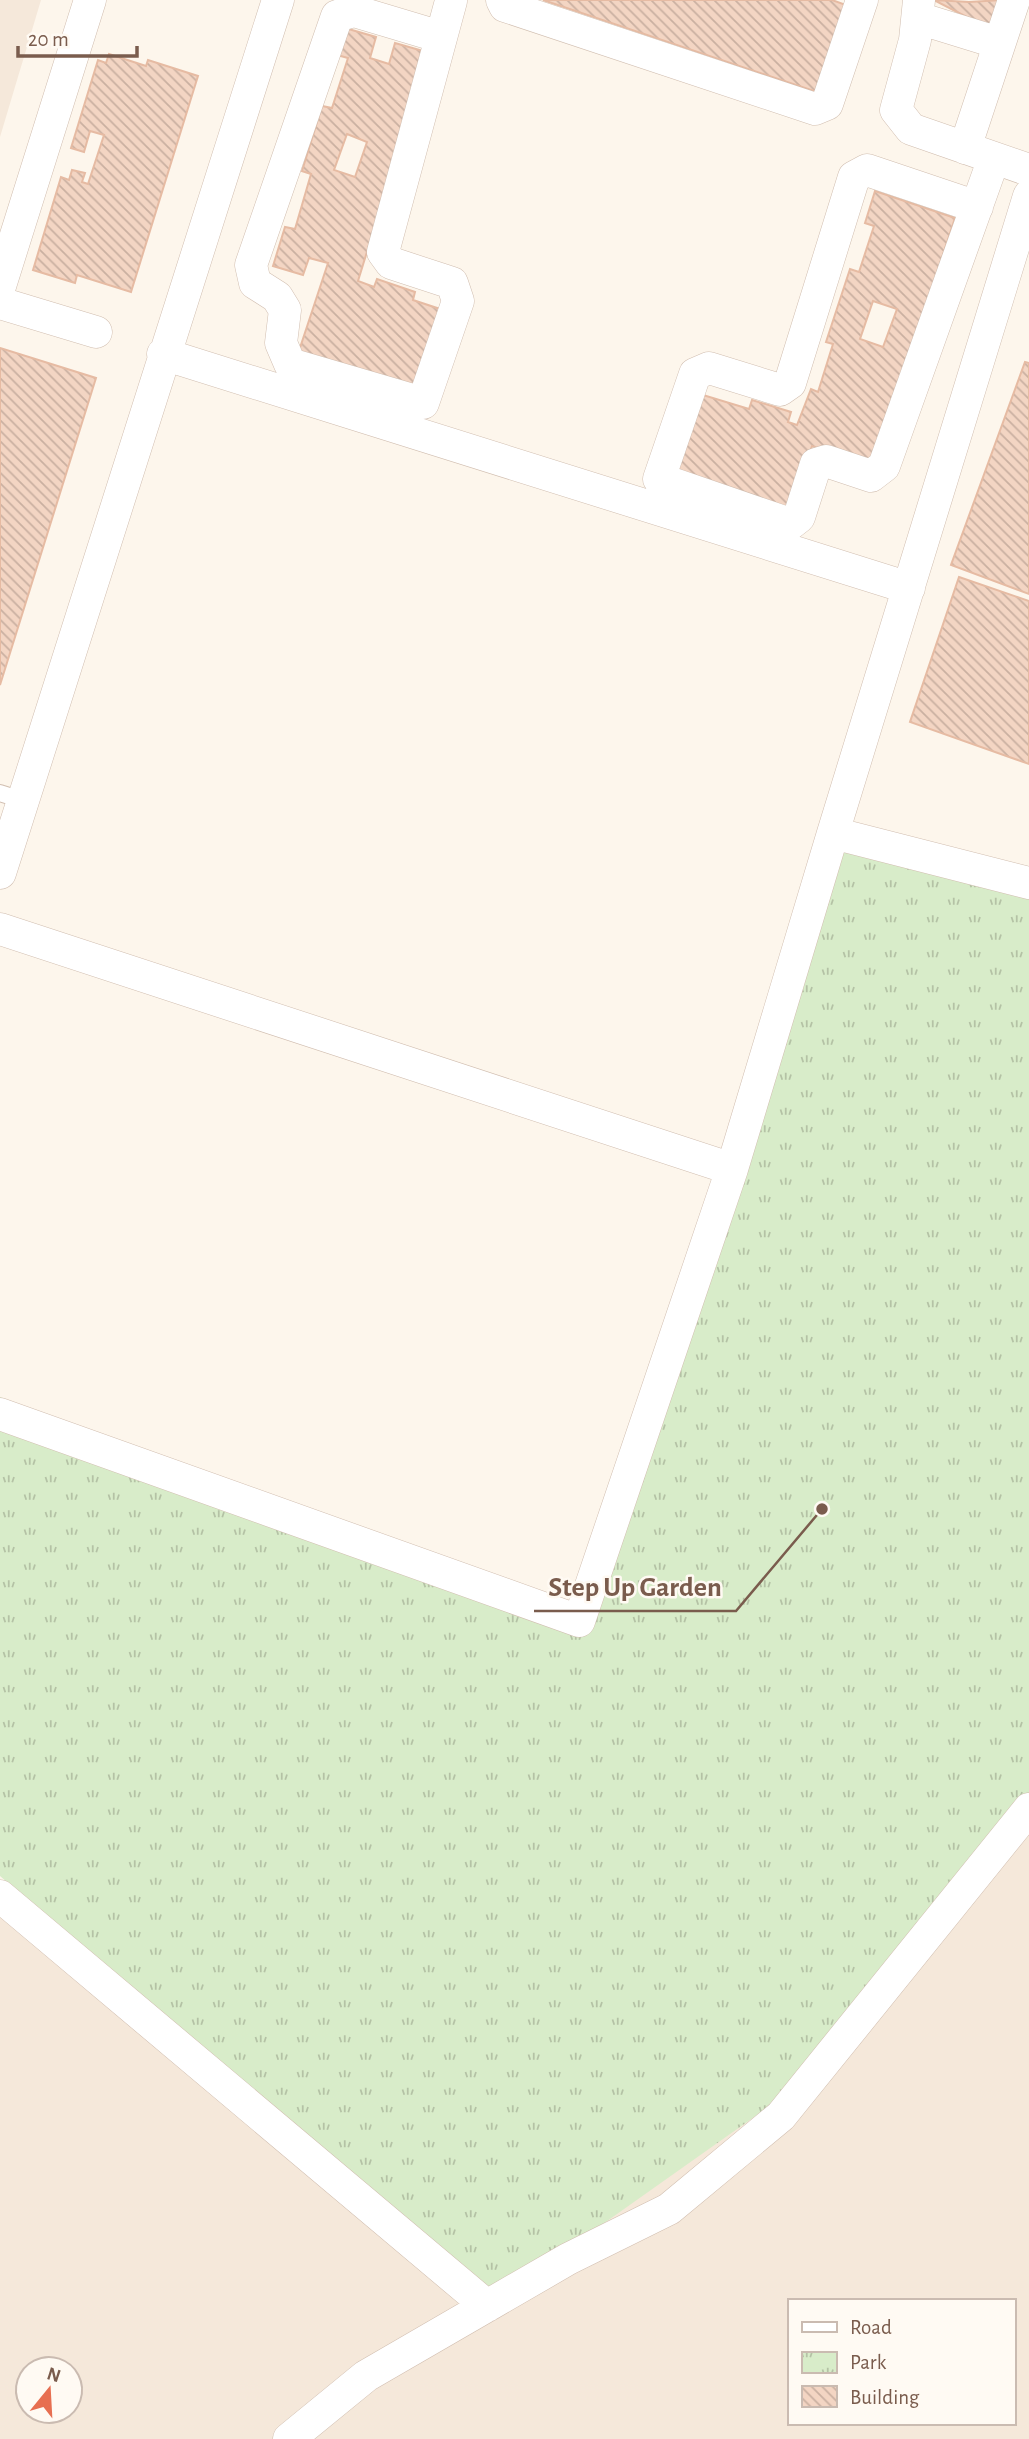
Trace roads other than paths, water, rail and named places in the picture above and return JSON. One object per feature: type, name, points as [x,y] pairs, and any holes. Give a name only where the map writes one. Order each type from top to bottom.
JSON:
[{"type":"street","points":[[0,286],[90,0]]},
{"type":"street","points":[[0,873],[11,797],[163,354],[278,0]]},
{"type":"street","points":[[419,418],[458,301],[452,283],[391,263],[383,252],[450,0]]},
{"type":"street","points":[[502,0],[505,6],[815,109],[827,104],[862,0]]},
{"type":"street","points":[[965,148],[1014,0]]},
{"type":"street","points":[[999,43],[918,9],[915,40],[896,110],[911,129],[1029,170]]},
{"type":"street","points":[[419,418],[290,364],[281,343],[285,310],[277,297],[255,283],[251,265],[337,16],[354,11],[441,37]]},
{"type":"street","points":[[655,493],[790,524],[799,517],[816,464],[826,460],[871,476],[884,466],[994,158]]},
{"type":"street","points":[[655,493],[695,374],[709,368],[780,390],[790,383],[854,177],[867,170],[977,207]]},
{"type":"street","points":[[0,1414],[579,1621],[732,1169],[909,588],[1023,239],[1029,195]]},
{"type":"street","points":[[0,303],[96,332]]},
{"type":"street","points":[[163,354],[419,418],[655,493],[909,588]]},
{"type":"street","points":[[833,833],[1029,883]]},
{"type":"street","points":[[0,929],[732,1169]]},
{"type":"street","points":[[289,2439],[366,2376],[568,2259],[669,2209],[781,2116],[1029,1809]]},
{"type":"street","points":[[0,1896],[487,2306]]},
{"type":"place","name":"Step Up Garden","points":[[822,1509]]}]
